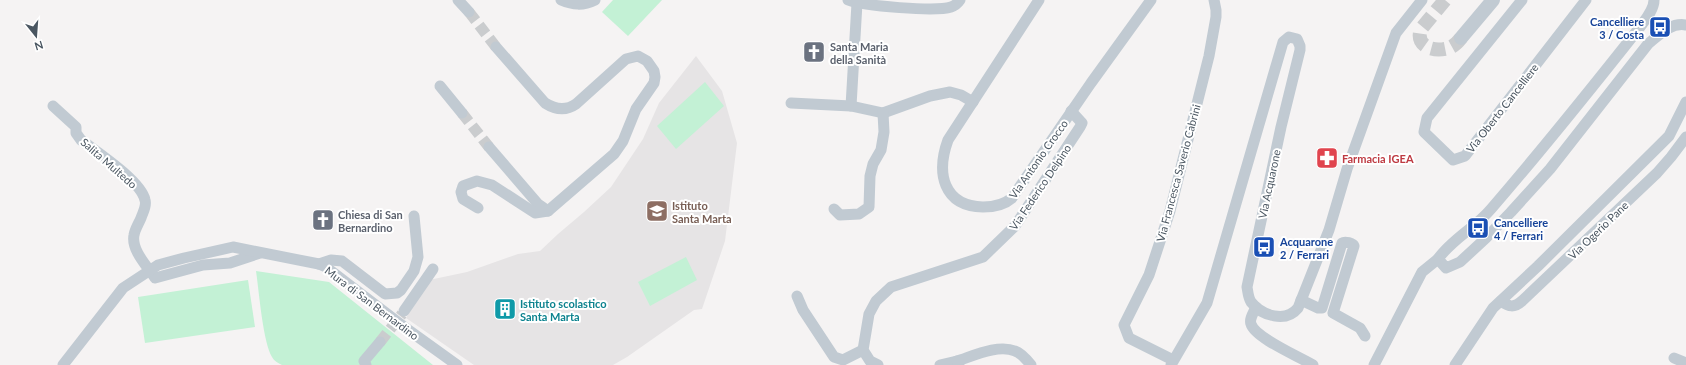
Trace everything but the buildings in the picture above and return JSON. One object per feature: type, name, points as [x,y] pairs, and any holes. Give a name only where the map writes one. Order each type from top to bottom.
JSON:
[{"type":"street","points":[[458,0],[469,12]]},
{"type":"street","points":[[561,0],[580,5],[595,0]]},
{"type":"street","points":[[851,106],[852,2],[938,9],[951,7],[960,0]]},
{"type":"street","name":"Via Antonio Crocco","points":[[1039,0],[948,140],[943,165],[944,183],[949,192],[964,204],[972,206],[998,205],[1006,203],[1012,198],[1071,111],[1151,0]]},
{"type":"street","name":"Via Francesca Saverio Cabrini","points":[[1172,363],[1129,338],[1124,325],[1148,275],[1170,211],[1208,56],[1216,16],[1214,0]]},
{"type":"street","points":[[1313,365],[1258,335],[1251,325],[1250,320],[1256,307],[1274,316],[1287,316],[1296,311],[1329,230],[1347,169],[1396,33],[1422,0]]},
{"type":"street","points":[[1461,38],[1493,0]]},
{"type":"street","name":"Via Oberto Cancelliere","points":[[1522,0],[1427,118],[1424,132],[1453,160],[1465,156],[1586,0]]},
{"type":"street","points":[[1374,365],[1422,272],[1438,259],[1446,248],[1489,212],[1566,121],[1650,14],[1654,0]]},
{"type":"street","points":[[1438,259],[1446,268],[1460,262],[1486,238],[1550,169],[1648,44],[1670,27],[1676,24],[1686,25]]},
{"type":"street","name":"Via Acquarone","points":[[1172,363],[1207,303],[1281,46],[1286,39],[1293,37],[1299,42],[1300,50],[1281,127],[1247,286],[1250,301],[1256,307]]},
{"type":"street","points":[[478,208],[463,199],[461,192],[463,186],[477,181],[492,185],[535,213],[548,211],[614,154],[623,140],[636,109],[654,83],[655,78],[654,71],[651,66],[642,58],[638,56],[626,59],[576,104],[570,108],[556,108],[545,103],[496,47]]},
{"type":"street","points":[[440,86],[462,113]]},
{"type":"street","points":[[791,103],[851,106],[883,113],[930,96],[950,92],[962,95],[973,102]]},
{"type":"street","points":[[1455,365],[1480,326],[1501,300],[1538,266],[1669,136],[1686,102]]},
{"type":"street","name":"Salita Multedo","points":[[53,106],[76,127],[76,133],[81,140],[122,172],[141,190],[145,200],[145,207],[134,235],[134,244],[138,253],[155,278],[203,265],[230,263],[261,253]]},
{"type":"street","name":"Via Federico Delpino","points":[[863,350],[869,314],[876,301],[891,287],[983,257],[1015,226],[1082,123],[1071,111]]},
{"type":"street","points":[[834,209],[840,214],[859,214],[869,207],[870,176],[873,164],[881,150],[884,132],[883,113]]},
{"type":"street","name":"Via Ogerio Pane","points":[[1501,300],[1511,306],[1515,306],[1522,301],[1657,173],[1686,137]]},
{"type":"street","points":[[489,147],[538,204],[548,211]]},
{"type":"street","points":[[319,264],[331,260],[342,261],[385,294],[390,295],[401,290],[414,271],[418,257],[414,216]]},
{"type":"street","points":[[1301,300],[1318,308],[1322,308],[1342,243],[1345,242],[1353,244],[1354,246],[1333,313],[1360,328],[1365,336]]},
{"type":"street","name":"Mura di San Bernardino","points":[[64,365],[123,288],[158,265],[233,247],[319,264],[333,271],[407,329],[457,365]]},
{"type":"street","points":[[404,311],[433,270],[414,271]]},
{"type":"street","points":[[797,296],[803,310],[834,357],[841,362],[863,350],[870,361],[878,365]]},
{"type":"street","points":[[366,365],[364,361],[380,342]]},
{"type":"street","points":[[940,365],[958,363],[992,350],[1014,350],[1020,353],[1031,365]]},
{"type":"street","points":[[1674,358],[1686,363]]},
{"type":"shaded area","name":"Istituto Santa Marta","points":[[696,56],[722,91],[737,143],[725,241],[702,309],[694,310],[627,357],[613,365],[474,365],[406,318],[429,280],[467,272],[518,254],[540,251],[584,212],[611,187],[643,139],[659,103]]},
{"type":"green space","points":[[613,0],[662,0],[628,36],[602,12]]},
{"type":"green space","points":[[705,82],[724,106],[676,149],[657,126]]},
{"type":"green space","points":[[686,257],[697,280],[650,306],[638,282]]},
{"type":"green space","points":[[256,271],[329,282],[433,365],[282,365],[275,361],[272,357],[266,340]]},
{"type":"green space","points":[[248,280],[255,327],[145,343],[138,297]]},
{"type":"tunnel","points":[[1445,0],[1421,29],[1421,41],[1428,47],[1434,49],[1445,49],[1451,47],[1461,38]]},
{"type":"tunnel","points":[[469,12],[496,47]]},
{"type":"tunnel","points":[[462,113],[489,147]]},
{"type":"tunnel","points":[[380,342],[402,314]]},
{"type":"place","name":"Cancelliere 3 / Costa","points":[[1660,27]]},
{"type":"place","name":"Santa Maria della Sanità","points":[[814,52]]},
{"type":"place","name":"Farmacia IGEA","points":[[1327,158]]},
{"type":"place","name":"Istituto Santa Marta","points":[[657,211]]},
{"type":"place","name":"Chiesa di San Bernardino","points":[[323,220]]},
{"type":"place","name":"Cancelliere 4 / Ferrari","points":[[1478,228]]},
{"type":"place","name":"Acquarone 2 / Ferrari","points":[[1264,247]]},
{"type":"place","name":"Istituto scolastico Santa Marta","points":[[505,309]]}]
